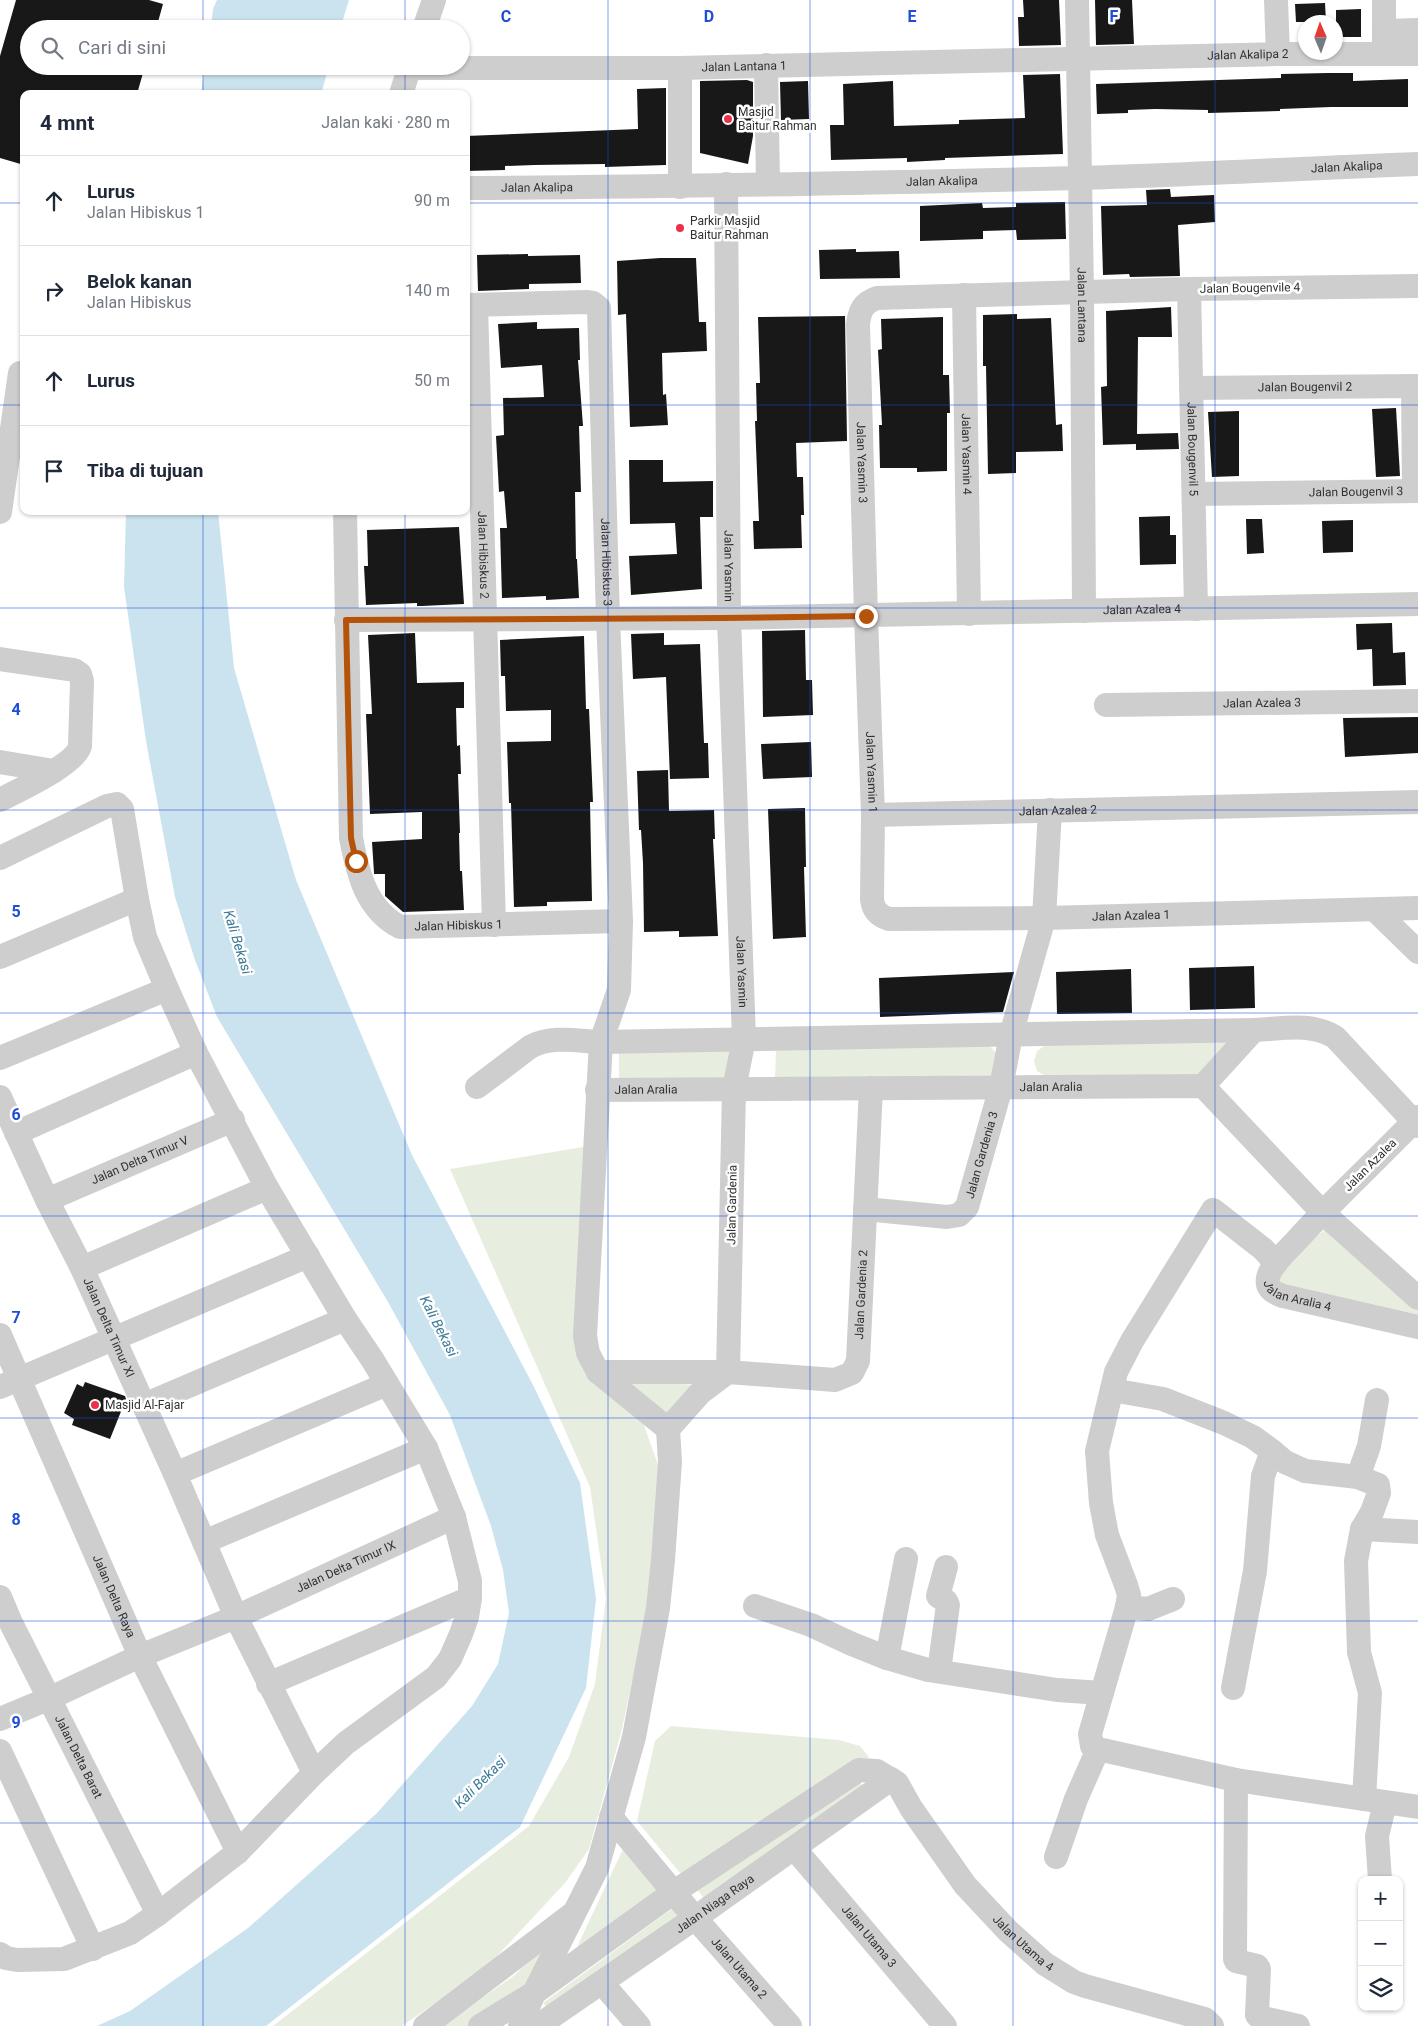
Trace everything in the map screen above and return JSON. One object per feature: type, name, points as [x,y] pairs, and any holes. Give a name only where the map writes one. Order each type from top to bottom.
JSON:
[{"type":"street","points":[[427,20],[434,0]]},
{"type":"street","name":"Jalan Lantana","points":[[1077,0],[1082,292],[1084,611]]},
{"type":"street","points":[[1276,0],[1278,54]]},
{"type":"street","points":[[1384,0],[1384,54]]},
{"type":"street","points":[[1384,31],[1418,30]]},
{"type":"street","name":"Jalan Akalipa 2","points":[[1078,60],[1278,54],[1418,54]]},
{"type":"street","name":"Jalan Lantana 1","points":[[470,67],[680,68],[1078,60]]},
{"type":"street","points":[[766,65],[768,183]]},
{"type":"street","points":[[680,68],[680,187]]},
{"type":"street","points":[[402,90],[407,75]]},
{"type":"street","name":"Jalan Akalipa","points":[[470,188],[680,187],[768,183],[1080,178],[1418,164]]},
{"type":"street","name":"Jalan Yasmin","points":[[726,184],[728,618],[744,1040]]},
{"type":"street","name":"Jalan Bougenvile 4","points":[[861,308],[877,298],[964,294],[1418,286]]},
{"type":"street","name":"Jalan Bougenvil 5","points":[[1189,289],[1196,609]]},
{"type":"street","name":"Jalan Yasmin 4","points":[[964,294],[969,614]]},
{"type":"street","name":"Jalan Hibiskus 3","points":[[471,305],[586,302],[593,303],[599,308],[608,619],[621,921],[619,990],[601,1042],[597,1090],[585,1336],[588,1353],[598,1372]]},
{"type":"street","name":"Jalan Hibiskus 2","points":[[471,305],[486,620],[494,925]]},
{"type":"street","name":"Jalan Yasmin 3","points":[[861,308],[858,324],[866,616]]},
{"type":"street","points":[[0,512],[14,371]]},
{"type":"street","name":"Jalan Bougenvil 2","points":[[1191,388],[1416,387]]},
{"type":"street","name":"Jalan Bougenvil 3","points":[[1194,494],[1416,491],[1416,387]]},
{"type":"street","name":"Jalan Hibiskus 1","points":[[345,515],[351,838],[365,891],[377,909],[388,920],[400,927],[621,921]]},
{"type":"street","name":"Jalan Azalea 4","points":[[346,620],[866,616],[1418,604]]},
{"type":"street","name":"Jalan Yasmin 1","points":[[866,616],[874,815],[872,905],[881,916],[889,919]]},
{"type":"street","points":[[0,659],[74,670],[80,674],[82,681],[79,751],[54,771],[0,800]]},
{"type":"street","name":"Jalan Azalea 3","points":[[1106,705],[1418,701]]},
{"type":"street","points":[[0,762],[54,771]]},
{"type":"street","name":"Jalan Azalea 2","points":[[874,815],[1418,802]]},
{"type":"street","points":[[0,858],[107,806],[117,804],[122,809],[145,937],[167,989],[196,1053],[233,1120],[267,1188],[345,1319],[426,1448],[454,1518],[468,1572],[470,1598],[467,1617],[461,1634],[450,1659],[436,1677],[346,1743],[238,1852],[158,1914],[130,1934],[64,1959],[17,1960],[6,1958],[0,1954]]},
{"type":"street","name":"Jalan Gardenia 3","points":[[865,1209],[947,1217],[959,1214],[967,1207],[1002,1087],[1011,1035],[1044,918],[1050,810]]},
{"type":"street","points":[[0,957],[137,899]]},
{"type":"street","name":"Jalan Azalea 1","points":[[889,919],[1044,918],[1418,908]]},
{"type":"street","points":[[1374,910],[1418,952]]},
{"type":"street","points":[[0,1058],[167,989]]},
{"type":"street","points":[[477,1087],[540,1042],[561,1040],[601,1042],[744,1040],[1254,1030],[1312,1027],[1336,1037],[1417,1121]]},
{"type":"street","points":[[1254,1030],[1203,1086],[1322,1212],[1418,1298]]},
{"type":"street","name":"Jalan Gardenia","points":[[728,1372],[734,1089],[744,1040]]},
{"type":"street","points":[[16,1133],[196,1053]]},
{"type":"street","name":"Jalan Aralia","points":[[597,1090],[1203,1086]]},
{"type":"street","name":"Jalan Gardenia 2","points":[[598,1372],[728,1372],[835,1380],[852,1373],[858,1361],[871,1088]]},
{"type":"street","name":"Jalan Delta Timur XI","points":[[0,1097],[47,1200],[82,1268],[114,1338],[236,1617],[314,1774]]},
{"type":"street","name":"Jalan Delta Timur V","points":[[47,1200],[233,1120]]},
{"type":"street","name":"Jalan Azalea","points":[[1322,1212],[1417,1121]]},
{"type":"street","points":[[82,1268],[267,1188]]},
{"type":"street","points":[[1276,1263],[1262,1249],[1213,1210],[1132,1341],[1116,1372],[1097,1451],[1107,1535],[1129,1595],[1128,1606],[1090,1734],[1092,1746],[1098,1749],[1236,1780],[1418,1807]]},
{"type":"street","name":"Jalan Aralia 4","points":[[1322,1212],[1276,1263],[1268,1279],[1268,1287],[1273,1292],[1283,1296],[1418,1327]]},
{"type":"street","points":[[9,1383],[308,1256]]},
{"type":"street","points":[[144,1405],[345,1319]]},
{"type":"street","name":"Jalan Delta Raya","points":[[0,1335],[9,1383],[140,1656],[238,1852]]},
{"type":"street","points":[[598,1372],[668,1429]]},
{"type":"street","points":[[520,2026],[534,1993],[597,1868],[634,1737],[658,1608],[670,1462],[668,1429],[700,1392],[728,1372]]},
{"type":"street","points":[[175,1474],[387,1384]]},
{"type":"street","points":[[1112,1390],[1163,1399],[1224,1423],[1253,1437],[1285,1462],[1304,1471],[1358,1477],[1376,1484],[1379,1489],[1372,1512],[1362,1529],[1356,1561],[1356,1611],[1359,1652],[1370,1692],[1374,1801],[1380,1876]]},
{"type":"street","points":[[1358,1477],[1369,1446],[1377,1400]]},
{"type":"street","points":[[204,1542],[426,1448]]},
{"type":"street","points":[[1233,1688],[1255,1571],[1263,1476],[1272,1450]]},
{"type":"street","name":"Jalan Delta Timur IX","points":[[0,1718],[140,1656],[236,1617],[454,1518]]},
{"type":"street","points":[[1362,1529],[1418,1532]]},
{"type":"street","points":[[887,1658],[906,1559]]},
{"type":"street","points":[[939,1671],[948,1605],[946,1601],[938,1596],[946,1567]]},
{"type":"street","name":"Jalan Delta Barat","points":[[0,1598],[5,1625],[48,1698],[158,1914]]},
{"type":"street","points":[[268,1684],[470,1598]]},
{"type":"street","points":[[1128,1606],[1148,1609],[1173,1599]]},
{"type":"street","points":[[755,1606],[811,1625],[887,1658],[939,1671],[1057,1690],[1102,1693]]},
{"type":"street","points":[[1056,1856],[1076,1799],[1098,1749]]},
{"type":"street","points":[[0,1751],[92,1949]]},
{"type":"street","points":[[480,2026],[534,1993],[674,1892],[859,1770],[877,1771],[891,1779]]},
{"type":"street","name":"Jalan Niaga Raya","points":[[538,2026],[695,1918],[891,1779]]},
{"type":"street","name":"Jalan Utama 4","points":[[891,1779],[897,1783],[911,1808],[965,1885],[1008,1931],[1045,1964],[1080,1984],[1205,2018],[1212,2026]]},
{"type":"street","points":[[1236,1780],[1235,1959],[1236,1961],[1257,1966],[1259,1969],[1257,2015],[1298,2026]]},
{"type":"street","name":"Jalan Utama 2","points":[[611,1817],[695,1918],[790,2026]]},
{"type":"street","name":"Jalan Utama 3","points":[[794,1848],[946,2026]]},
{"type":"street","points":[[425,2026],[576,1911]]},
{"type":"street","points":[[602,1983],[639,2026]]},
{"type":"green space","points":[[1227,1040],[1231,1045],[1200,1074],[1049,1078],[1037,1071],[1034,1061],[1037,1051],[1047,1044]]},
{"type":"green space","points":[[990,1046],[996,1053],[994,1075],[775,1079],[776,1050]]},
{"type":"green space","points":[[731,1049],[731,1080],[619,1079],[619,1050]]},
{"type":"green space","points":[[589,1146],[582,1341],[642,1420],[660,1470],[646,1618],[621,1733],[589,1849],[565,1883],[485,1969],[402,2026],[273,2026],[529,1826],[569,1757],[595,1684],[606,1598],[590,1487],[450,1169]]},
{"type":"green space","points":[[1329,1226],[1418,1306],[1418,1320],[1278,1291],[1278,1270]]},
{"type":"green space","points":[[622,1380],[697,1385],[662,1420]]},
{"type":"green space","points":[[671,1726],[839,1740],[860,1746],[869,1757],[685,1879],[637,1821],[655,1741]]},
{"type":"green space","points":[[859,1782],[864,1787],[705,1900],[697,1889]]},
{"type":"green space","points":[[623,1849],[662,1891],[577,1947]]},
{"type":"green space","points":[[673,1908],[680,1919],[551,2013],[543,2003]]},
{"type":"green space","points":[[556,1932],[541,1975],[476,2026],[442,2026],[515,1975]]},
{"type":"water","points":[[217,0],[349,0],[343,20],[212,20],[213,9]]},
{"type":"water","points":[[204,75],[326,75],[322,90],[202,90]]},
{"type":"water","name":"Kali Bekasi","points":[[126,515],[218,515],[234,668],[296,880],[412,1155],[534,1387],[580,1483],[596,1599],[586,1688],[520,1827],[266,2026],[97,2026],[130,2011],[248,1928],[377,1813],[472,1706],[498,1664],[509,1613],[503,1570],[491,1526],[450,1415],[388,1302],[217,1017],[195,960],[175,897],[146,741],[124,587]]},
{"type":"building","points":[[16,0],[149,0],[163,4],[159,20],[20,20],[20,75],[142,75],[138,90],[20,90],[20,164],[0,158],[0,56]]},
{"type":"building","points":[[1023,0],[1059,0],[1061,45],[1019,46],[1018,17],[1024,17]]},
{"type":"building","points":[[1095,0],[1132,0],[1134,44],[1096,45]]},
{"type":"building","points":[[1325,3],[1326,15],[1298,15],[1298,22],[1296,22],[1295,4]]},
{"type":"building","points":[[1361,9],[1361,37],[1343,37],[1343,15],[1336,15],[1336,10]]},
{"type":"building","points":[[1353,73],[1353,81],[1408,79],[1408,107],[1331,107],[1280,109],[1280,111],[1208,113],[1208,110],[1155,109],[1128,110],[1128,113],[1097,114],[1096,84],[1281,78],[1281,74]]},
{"type":"building","points":[[1060,74],[1063,154],[945,158],[945,160],[907,162],[907,158],[831,160],[830,125],[844,125],[843,84],[893,81],[894,126],[959,124],[959,120],[1025,118],[1023,75]]},
{"type":"building","name":"Masjid Baitur Rahman","points":[[747,80],[753,82],[753,136],[748,164],[700,153],[700,81]]},
{"type":"building","points":[[808,81],[809,119],[781,120],[780,82]]},
{"type":"building","points":[[666,88],[666,165],[605,167],[605,164],[534,165],[505,166],[505,170],[470,171],[470,136],[638,129],[637,89]]},
{"type":"building","points":[[1170,189],[1171,197],[1214,195],[1215,222],[1178,225],[1180,276],[1130,277],[1129,274],[1103,275],[1101,206],[1147,205],[1146,190]]},
{"type":"building","points":[[1065,202],[1066,239],[1017,240],[1016,230],[983,231],[983,239],[920,241],[920,206],[982,203],[983,208],[1016,207],[1016,203]]},
{"type":"building","points":[[856,249],[856,252],[899,251],[900,278],[820,279],[819,250]]},
{"type":"building","points":[[528,254],[528,256],[580,255],[581,283],[529,284],[529,289],[478,291],[477,255]]},
{"type":"building","points":[[696,258],[699,322],[706,322],[707,351],[662,353],[663,395],[666,394],[668,425],[630,427],[626,314],[618,315],[617,261]]},
{"type":"building","points":[[1171,307],[1172,337],[1138,337],[1137,434],[1178,433],[1179,449],[1136,450],[1136,444],[1103,445],[1101,387],[1107,386],[1106,311]]},
{"type":"building","points":[[1017,314],[1017,319],[1051,318],[1056,425],[1062,424],[1063,451],[1016,452],[1016,473],[988,474],[986,366],[983,366],[983,315]]},
{"type":"building","points":[[845,316],[847,441],[796,443],[797,477],[803,477],[804,515],[801,515],[802,548],[754,549],[753,521],[759,521],[755,421],[757,421],[756,383],[760,383],[758,317]]},
{"type":"building","points":[[943,317],[943,375],[949,375],[950,413],[947,413],[947,471],[917,472],[917,468],[880,468],[879,425],[882,425],[878,350],[882,349],[881,319]]},
{"type":"building","points":[[537,322],[537,329],[579,328],[580,360],[578,360],[583,426],[579,426],[581,492],[575,492],[576,559],[579,598],[546,600],[546,596],[502,598],[500,528],[507,528],[504,491],[499,492],[496,436],[504,435],[503,398],[544,397],[542,365],[501,368],[498,324]]},
{"type":"building","points":[[1396,408],[1400,476],[1376,477],[1372,409]]},
{"type":"building","points":[[1239,411],[1239,476],[1212,477],[1208,412]]},
{"type":"building","points":[[629,460],[663,460],[663,482],[713,481],[713,517],[700,517],[702,589],[631,595],[629,556],[677,554],[675,523],[630,524]]},
{"type":"building","points":[[1170,516],[1170,535],[1176,535],[1176,564],[1140,565],[1139,517]]},
{"type":"building","points":[[1246,519],[1262,519],[1264,553],[1247,554]]},
{"type":"building","points":[[1353,520],[1353,552],[1323,553],[1322,521]]},
{"type":"building","points":[[459,527],[464,604],[422,606],[417,606],[417,603],[366,605],[364,566],[368,566],[367,530]]},
{"type":"building","points":[[1392,623],[1393,653],[1405,652],[1406,685],[1373,686],[1372,649],[1357,650],[1356,624]]},
{"type":"building","points":[[805,630],[806,680],[812,680],[813,715],[763,717],[762,631]]},
{"type":"building","points":[[415,633],[417,683],[464,682],[464,708],[456,708],[457,746],[460,745],[461,774],[458,774],[459,833],[464,910],[403,912],[385,896],[385,874],[374,874],[372,842],[422,839],[422,812],[370,814],[366,714],[372,714],[368,635]]},
{"type":"building","points":[[664,633],[664,645],[700,644],[704,743],[708,743],[709,778],[670,779],[666,677],[633,679],[631,634]]},
{"type":"building","points":[[584,636],[586,709],[589,709],[593,802],[590,802],[592,901],[547,902],[547,906],[514,907],[507,742],[551,741],[551,710],[506,711],[505,676],[501,676],[500,640]]},
{"type":"building","points":[[1418,717],[1418,753],[1345,757],[1343,718]]},
{"type":"building","points":[[811,742],[812,777],[763,779],[761,744]]},
{"type":"building","points":[[668,770],[669,811],[714,810],[715,839],[713,839],[718,936],[679,937],[679,931],[644,932],[643,863],[641,830],[639,830],[637,771]]},
{"type":"building","points":[[805,808],[806,937],[773,939],[768,809]]},
{"type":"building","points":[[1254,966],[1255,1008],[1190,1010],[1189,968]]},
{"type":"building","points":[[1131,969],[1132,1013],[1057,1014],[1056,972]]},
{"type":"building","points":[[1014,972],[1003,1012],[880,1017],[879,978]]},
{"type":"building","name":"Masjid Al-Fajar","points":[[85,1382],[125,1396],[126,1399],[110,1439],[72,1425],[74,1419],[64,1413],[77,1384],[83,1387]]},
{"type":"place","name":"Masjid Baitur Rahman","points":[[728,119]]},
{"type":"place","name":"Parkir Masjid Baitur Rahman","points":[[680,228]]},
{"type":"place","name":"Masjid Al-Fajar","points":[[95,1405]]},
{"type":"route","points":[[356,861],[351,838],[346,620],[866,616]]}]
